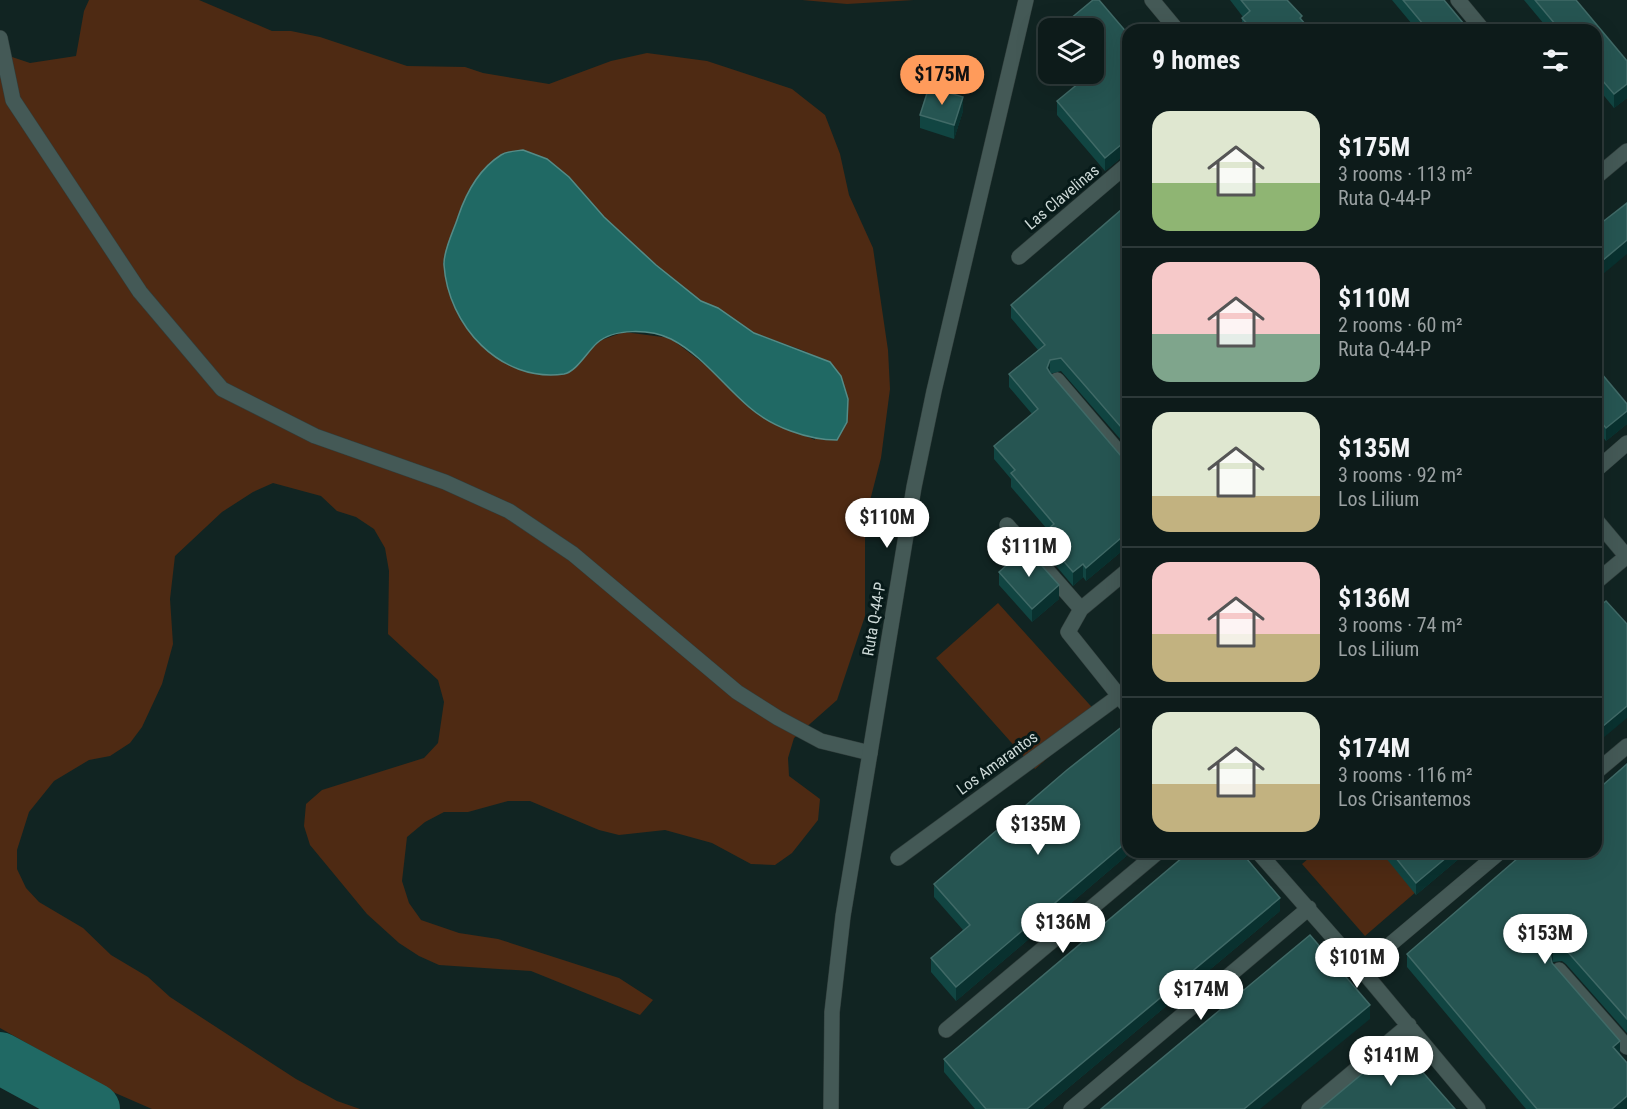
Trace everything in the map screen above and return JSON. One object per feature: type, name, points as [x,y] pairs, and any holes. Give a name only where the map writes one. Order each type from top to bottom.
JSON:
[{"type":"street","name":"Ruta Q-44-P","points":[[831,1109],[832,1012],[843,916],[923,444],[1026,0]]},
{"type":"street","points":[[1152,0],[1172,24]]},
{"type":"street","points":[[1458,0],[1478,24]]},
{"type":"street","points":[[0,38],[13,100],[140,292],[222,390],[315,436],[445,482],[508,511],[573,554],[737,692],[821,741],[870,753]]},
{"type":"street","points":[[1602,169],[1627,151]]},
{"type":"street","name":"Las Clavelinas","points":[[1019,257],[1122,169]]},
{"type":"street","points":[[1058,380],[1122,456]]},
{"type":"street","points":[[1602,465],[1627,443]]},
{"type":"street","points":[[1006,525],[1081,609]]},
{"type":"street","points":[[1602,527],[1627,556],[1602,577]]},
{"type":"street","points":[[1122,575],[1081,609],[1068,632],[1122,700]]},
{"type":"street","name":"Los Amarantos","points":[[898,858],[1122,702]]},
{"type":"street","points":[[1602,767],[1627,746]]},
{"type":"street","points":[[946,1030],[1151,858]]},
{"type":"street","points":[[1268,858],[1478,1109]]},
{"type":"street","points":[[1361,969],[1493,858]]},
{"type":"street","points":[[1071,1109],[1309,908]]},
{"type":"street","points":[[1559,970],[1627,1047]]},
{"type":"street","points":[[1309,1109],[1409,1025]]},
{"type":"shaded area","points":[[89,0],[199,0],[272,31],[291,31],[320,37],[407,66],[465,67],[483,73],[549,84],[611,61],[647,53],[707,61],[792,89],[825,115],[840,154],[849,195],[873,248],[888,350],[890,389],[881,458],[865,520],[865,616],[837,700],[794,738],[788,758],[789,776],[820,799],[818,820],[792,853],[775,865],[751,864],[712,843],[665,830],[619,835],[599,830],[530,801],[508,801],[468,812],[444,812],[425,822],[407,837],[402,881],[409,903],[421,920],[459,933],[498,939],[619,978],[653,1000],[640,1015],[531,971],[439,965],[419,956],[399,943],[367,914],[310,845],[304,826],[306,804],[322,790],[424,758],[438,743],[444,702],[438,680],[388,634],[389,571],[385,548],[374,529],[356,517],[337,511],[321,496],[273,483],[253,492],[222,512],[175,556],[170,599],[173,644],[162,684],[142,727],[130,743],[110,756],[89,760],[54,781],[29,812],[17,850],[17,869],[26,888],[39,902],[83,928],[111,955],[148,977],[170,997],[296,1079],[337,1101],[360,1109],[152,1109],[113,1092],[0,1028],[0,53],[30,63],[76,56],[84,11]],"holes":[[[569,177],[604,217],[656,265],[701,301],[718,308],[754,333],[807,352],[815,440],[771,421],[750,408],[720,376],[670,338],[624,332],[599,341],[567,373],[460,320],[443,262]]]},
{"type":"shaded area","points":[[802,0],[914,0],[847,4]]},
{"type":"shaded area","points":[[998,603],[1098,714],[1035,769],[936,658]]},
{"type":"shaded area","points":[[1309,858],[1455,858],[1365,936],[1302,864]]},
{"type":"water","points":[[523,150],[547,159],[569,177],[604,217],[656,265],[701,301],[718,308],[754,333],[830,362],[841,376],[848,399],[847,422],[837,440],[802,435],[768,421],[739,398],[693,353],[671,339],[653,333],[622,333],[604,338],[577,366],[564,374],[541,374],[519,369],[499,359],[482,345],[467,328],[455,309],[444,265],[445,253],[465,199],[480,174],[501,155]]},
{"type":"building","points":[[1093,0],[1099,0],[1122,27],[1122,144],[1105,158],[1057,101],[1078,84],[1104,84],[1104,18],[1071,18]]},
{"type":"building","points":[[1241,0],[1287,0],[1302,16],[1300,18],[1305,24],[1248,24],[1242,18],[1250,11]]},
{"type":"building","points":[[1403,0],[1444,0],[1464,24],[1423,24]]},
{"type":"building","points":[[1535,0],[1576,0],[1596,24],[1555,24]]},
{"type":"building","points":[[1602,31],[1627,61],[1627,84],[1614,94],[1602,80]]},
{"type":"building","points":[[929,87],[963,97],[954,125],[920,115]]},
{"type":"building","points":[[1627,203],[1627,240],[1602,261],[1602,222]]},
{"type":"building","points":[[1122,209],[1122,428],[1061,358],[1050,360],[1047,368],[1122,457],[1122,537],[1086,568],[1083,564],[1073,572],[1041,535],[1054,524],[1011,473],[1015,470],[994,446],[1038,409],[1009,374],[1045,345],[1011,305]]},
{"type":"building","points":[[1602,374],[1627,404],[1627,411],[1606,428],[1602,423]]},
{"type":"building","points":[[1026,548],[1059,585],[1032,609],[999,572]]},
{"type":"building","points":[[1606,601],[1627,624],[1627,706],[1602,727],[1602,604]]},
{"type":"building","points":[[1122,727],[1122,846],[956,987],[931,958],[970,925],[934,884],[1067,770]]},
{"type":"building","points":[[1627,764],[1627,1019],[1566,950],[1562,947],[1553,949],[1550,954],[1552,963],[1620,1041],[1613,1047],[1627,1063],[1627,1096],[1612,1109],[1537,1109],[1407,954],[1518,858],[1602,858],[1602,786]]},
{"type":"building","points":[[1182,858],[1246,858],[1280,898],[1027,1109],[986,1109],[944,1059]]},
{"type":"building","points":[[1396,858],[1446,858],[1416,883]]},
{"type":"building","points":[[1310,935],[1370,1005],[1244,1109],[1101,1109]]},
{"type":"building","points":[[1398,1044],[1455,1109],[1320,1109]]},
{"type":"waterway","points":[[0,1058],[94,1109]]}]
